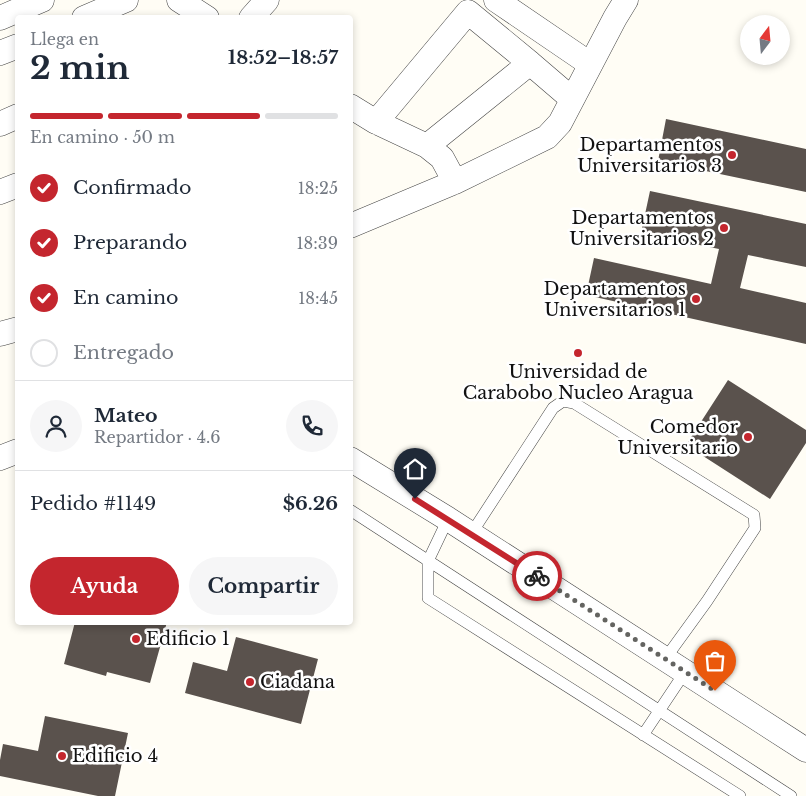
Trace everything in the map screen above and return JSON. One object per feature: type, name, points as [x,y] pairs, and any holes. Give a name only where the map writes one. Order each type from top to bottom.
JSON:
[{"type":"street","points":[[0,18],[42,0]]},
{"type":"street","points":[[91,15],[126,0]]},
{"type":"street","points":[[179,0],[202,15]]},
{"type":"street","points":[[254,15],[267,0]]},
{"type":"street","points":[[496,0],[590,64]]},
{"type":"street","points":[[353,225],[455,182],[547,137],[560,123],[626,0]]},
{"type":"street","points":[[455,182],[442,158],[427,146],[358,114],[468,12],[572,99]]},
{"type":"street","points":[[0,53],[15,47]]},
{"type":"street","points":[[427,146],[530,63]]},
{"type":"street","points":[[0,124],[15,117]]},
{"type":"street","points":[[0,192],[15,186]]},
{"type":"street","points":[[0,334],[15,329]]},
{"type":"street","points":[[0,458],[15,452]]},
{"type":"street","points":[[353,461],[448,519],[806,750]]},
{"type":"lane","points":[[471,534],[553,408],[563,401],[574,403],[754,515],[755,528],[707,601],[675,665],[660,711],[643,735]]},
{"type":"lane","points":[[353,512],[791,796]]},
{"type":"lane","points":[[448,519],[428,561],[428,598],[740,796]]},
{"type":"building","name":"Departamentos Universitarios 3","points":[[666,119],[806,149],[806,192],[658,161]]},
{"type":"building","points":[[650,191],[806,224],[806,267],[748,255],[740,288],[806,303],[806,344],[586,295],[594,258],[711,284],[719,249],[641,233]]},
{"type":"building","name":"Comedor Universitario","points":[[728,380],[806,430],[806,443],[770,499],[686,445]]},
{"type":"building","points":[[74,625],[166,625],[150,683],[107,672],[106,676],[64,664]]},
{"type":"building","name":"Ciadana","points":[[236,637],[318,659],[301,724],[185,693],[193,662],[227,671]]},
{"type":"building","name":"Edificio 4","points":[[45,716],[128,733],[115,796],[98,796],[0,776],[3,744],[38,751]]},
{"type":"way so far","points":[[537,576],[715,691]]},
{"type":"place","name":"Departamentos Universitarios 3","points":[[732,155]]},
{"type":"place","name":"Departamentos Universitarios 2","points":[[724,228]]},
{"type":"place","name":"Departamentos Universitarios 1","points":[[696,299]]},
{"type":"place","name":"Universidad de Carabobo Nucleo Aragua","points":[[578,353]]},
{"type":"place","name":"Comedor Universitario","points":[[748,437]]},
{"type":"place","name":"Edificio 1","points":[[136,639]]},
{"type":"place","name":"Ciadana","points":[[250,682]]},
{"type":"place","name":"Edificio 4","points":[[62,756]]},
{"type":"route","points":[[415,499],[537,576]]}]
